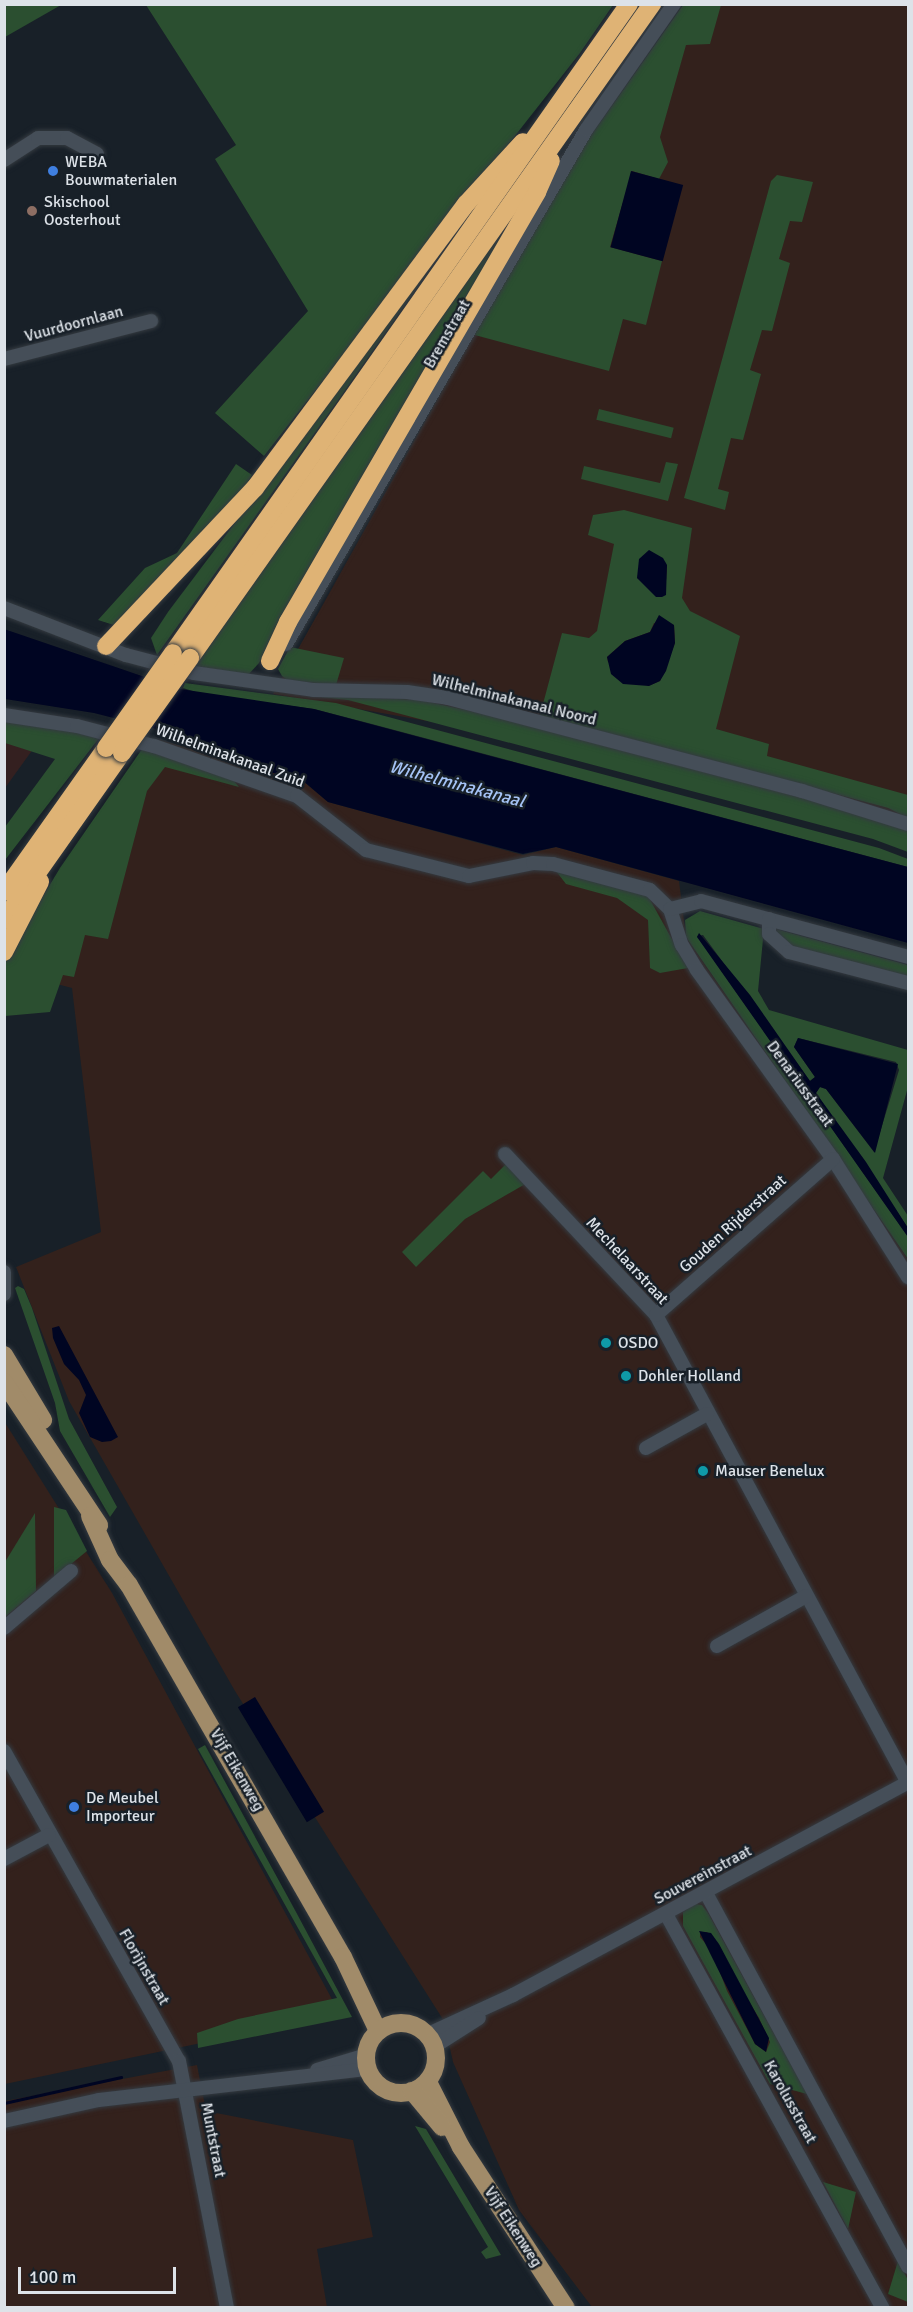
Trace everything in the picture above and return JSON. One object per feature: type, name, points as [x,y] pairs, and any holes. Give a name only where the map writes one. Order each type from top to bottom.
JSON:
[{"type":"highway","points":[[182,655],[629,4]]},
{"type":"highway","points":[[4,892],[114,751],[652,4]]},
{"type":"highway","points":[[106,646],[255,488],[466,204],[495,169],[552,114]]},
{"type":"highway","points":[[270,661],[293,613],[537,192],[566,126]]},
{"type":"highway","points":[[4,920],[54,850],[114,751]]},
{"type":"highway","points":[[4,952],[28,912],[54,850]]},
{"type":"highway","points":[[4,881],[23,866]]},
{"type":"main road","name":"Vijf Eikenweg","points":[[4,1354],[35,1406],[69,1479]]},
{"type":"main road","name":"Vijf Eikenweg","points":[[4,1382],[69,1479],[90,1516],[103,1529],[129,1585],[385,2027]]},
{"type":"main road","points":[[412,2024],[431,2040],[436,2065],[420,2087],[385,2089],[367,2062],[385,2027],[412,2024]]},
{"type":"main road","name":"Vijf Eikenweg","points":[[420,2087],[566,2307]]},
{"type":"street","name":"Bremstraat","points":[[270,661],[280,658],[586,130],[674,4]]},
{"type":"street","points":[[5,157],[38,138],[67,138],[97,154]]},
{"type":"street","name":"Vuurdoornlaan","points":[[4,359],[151,321]]},
{"type":"street","name":"Wilhelminakanaal Noord","points":[[4,608],[106,646],[194,673],[313,690],[407,692],[448,699],[802,791],[909,824]]},
{"type":"street","points":[[268,684],[270,661]]},
{"type":"street","name":"Wilhelminakanaal Zuid","points":[[4,715],[77,726],[154,746],[297,796],[366,850],[469,876],[533,863],[553,864],[650,890],[670,909]]},
{"type":"street","points":[[670,909],[701,901],[909,957]]},
{"type":"street","name":"Denariusstraat","points":[[670,909],[682,945],[697,970],[833,1159],[909,1277]]},
{"type":"street","points":[[770,919],[769,934],[789,952],[909,983]]},
{"type":"street","name":"Mechelaarstraat","points":[[504,1154],[656,1315],[707,1414],[908,1783]]},
{"type":"street","name":"Gouden Rijderstraat","points":[[656,1315],[833,1159]]},
{"type":"street","points":[[4,1272],[4,1294]]},
{"type":"street","points":[[646,1448],[707,1414]]},
{"type":"street","points":[[4,1628],[71,1571]]},
{"type":"street","points":[[717,1646],[806,1596]]},
{"type":"street","name":"Florijnstraat","points":[[4,1751],[49,1835],[179,2061],[187,2090]]},
{"type":"street","name":"Souvereinstraat","points":[[431,2040],[908,1783]]},
{"type":"street","points":[[4,1859],[49,1835]]},
{"type":"street","name":"Karolusstraat","points":[[706,1893],[909,2267]]},
{"type":"street","name":"Karolusstraat","points":[[666,1914],[883,2307]]},
{"type":"street","points":[[187,2090],[313,2073],[367,2062]]},
{"type":"street","name":"Muntstraat","points":[[4,2121],[99,2100],[187,2090],[227,2307]]},
{"type":"shaded area","points":[[690,5],[908,5],[908,827],[535,740],[273,694],[476,330]]},
{"type":"shaded area","points":[[5,737],[36,745],[5,788]]},
{"type":"shaded area","points":[[160,740],[302,780],[328,802],[523,855],[556,847],[679,881],[686,937],[908,1259],[908,2307],[592,2307],[519,2210],[453,2062],[444,2021],[235,1691],[69,1401],[16,1267],[101,1232],[72,988],[30,977],[153,766]]},
{"type":"shaded area","points":[[4,1421],[112,1593],[340,2014],[5,2084]]},
{"type":"shaded area","points":[[197,2065],[206,2111],[353,2140],[373,2237],[317,2249],[327,2307],[5,2308],[5,2101]]},
{"type":"green space","points":[[5,4],[61,4],[61,5],[5,37]]},
{"type":"green space","points":[[146,5],[613,5],[580,53],[264,456],[215,413],[308,311],[215,159],[236,145]]},
{"type":"green space","points":[[683,5],[721,5],[710,44],[686,45],[660,137],[668,162],[659,179],[632,171],[610,247],[662,261],[646,325],[623,319],[609,371],[471,334],[585,144]]},
{"type":"green space","points":[[777,175],[813,182],[802,222],[790,221],[779,259],[790,263],[772,331],[762,330],[750,370],[761,374],[743,440],[731,438],[718,489],[729,492],[725,510],[684,498],[771,181]]},
{"type":"green space","points":[[483,193],[157,655],[151,638],[168,612]]},
{"type":"green space","points":[[525,197],[259,663],[248,675],[195,667]]},
{"type":"green space","points":[[599,409],[674,428],[671,438],[596,420]]},
{"type":"green space","points":[[666,462],[678,464],[668,501],[581,479],[584,466],[660,483]]},
{"type":"green space","points":[[236,464],[252,475],[236,501],[120,627],[98,620],[145,568],[177,553]]},
{"type":"green space","points":[[624,510],[692,528],[682,598],[690,611],[740,636],[716,729],[769,744],[767,756],[908,795],[908,818],[888,808],[540,715],[562,633],[589,638],[597,631],[614,544],[588,535],[593,515]],"holes":[[[667,565],[665,595],[637,578]],[[654,623],[674,625],[675,643],[660,681],[648,686],[608,662],[607,657],[625,641],[650,632]]]},
{"type":"green space","points":[[290,647],[344,658],[336,685],[287,680],[282,676],[278,669]]},
{"type":"green space","points":[[185,683],[336,703],[879,848],[908,859],[908,867],[314,709],[202,694],[183,688]]},
{"type":"green space","points":[[303,695],[420,700],[484,714],[878,818],[908,831],[908,852],[873,839],[348,700]]},
{"type":"green space","points":[[4,720],[100,737],[5,860],[5,827],[55,759],[5,743]]},
{"type":"green space","points":[[142,749],[234,781],[239,787],[165,767],[147,791],[108,939],[85,935],[74,977],[63,975],[50,1012],[5,1016],[5,959],[60,868]]},
{"type":"green space","points":[[556,871],[648,896],[688,968],[660,973],[650,968],[648,920],[617,898],[566,884]]},
{"type":"green space","points":[[700,911],[764,929],[758,991],[769,1010],[908,1050],[908,1087],[883,1178],[908,1216],[908,1228],[816,1093],[820,1087],[826,1089],[874,1152],[899,1070],[896,1062],[798,1038],[794,1047],[815,1077],[810,1081],[703,935],[697,936],[908,1237],[908,1259],[686,937],[685,920]]},
{"type":"green space","points":[[772,928],[908,965],[908,978],[787,946]]},
{"type":"green space","points":[[508,1162],[527,1183],[465,1219],[416,1267],[402,1252],[483,1171],[491,1179]]},
{"type":"green space","points":[[18,1286],[24,1289],[32,1308],[69,1419],[117,1507],[110,1517],[60,1431],[55,1403],[15,1288]]},
{"type":"green space","points":[[54,1507],[66,1510],[87,1551],[54,1578]]},
{"type":"green space","points":[[35,1513],[36,1591],[5,1617],[5,1562]]},
{"type":"green space","points":[[205,1745],[352,2017],[198,2048],[197,2033],[238,2019],[337,1998],[198,1749]]},
{"type":"green space","points":[[695,1904],[702,1905],[708,1913],[807,2094],[770,2084],[683,1926],[683,1912]],"holes":[[[707,1932],[759,2018],[770,2042],[766,2052],[755,2044],[727,1991],[712,1951],[700,1937],[700,1933]]]},
{"type":"green space","points":[[415,2126],[426,2129],[501,2255],[486,2259],[481,2252],[488,2247]]},
{"type":"green space","points":[[823,2182],[856,2192],[848,2229]]},
{"type":"green space","points":[[898,2261],[908,2280],[908,2302],[888,2294]]},
{"type":"water","points":[[631,171],[683,185],[663,261],[611,247]]},
{"type":"water","points":[[649,550],[663,558],[667,565],[666,595],[662,597],[656,597],[637,578],[639,559]]},
{"type":"water","points":[[659,615],[674,625],[675,643],[666,671],[660,681],[649,686],[623,684],[611,674],[607,657],[625,641],[650,632]]},
{"type":"water","name":"Wilhelminakanaal","points":[[4,629],[180,689],[314,709],[908,867],[908,943],[556,847],[523,854],[383,817],[328,802],[302,780],[273,773],[153,728],[94,713],[5,699]]},
{"type":"water","points":[[699,933],[750,995],[810,1081],[815,1077],[794,1047],[798,1038],[898,1064],[875,1153],[826,1089],[820,1087],[816,1093],[866,1162],[908,1228],[908,1237],[697,937]]},
{"type":"water","points":[[59,1326],[118,1437],[111,1441],[102,1442],[90,1437],[79,1413],[86,1395],[79,1380],[64,1364],[53,1338],[52,1328]]},
{"type":"water","points":[[255,1697],[324,1812],[307,1822],[238,1707]]},
{"type":"water","points":[[699,1931],[711,1933],[719,1944],[769,2038],[766,2052],[755,2044]]},
{"type":"waterway","points":[[4,2103],[121,2077]]},
{"type":"place","name":"WEBA Bouwmaterialen","points":[[53,171]]},
{"type":"place","name":"Skischool Oosterhout","points":[[32,211]]},
{"type":"place","name":"OSDO","points":[[606,1343]]},
{"type":"place","name":"Dohler Holland","points":[[626,1376]]},
{"type":"place","name":"Mauser Benelux","points":[[703,1471]]},
{"type":"place","name":"De Meubel Importeur","points":[[74,1807]]}]
